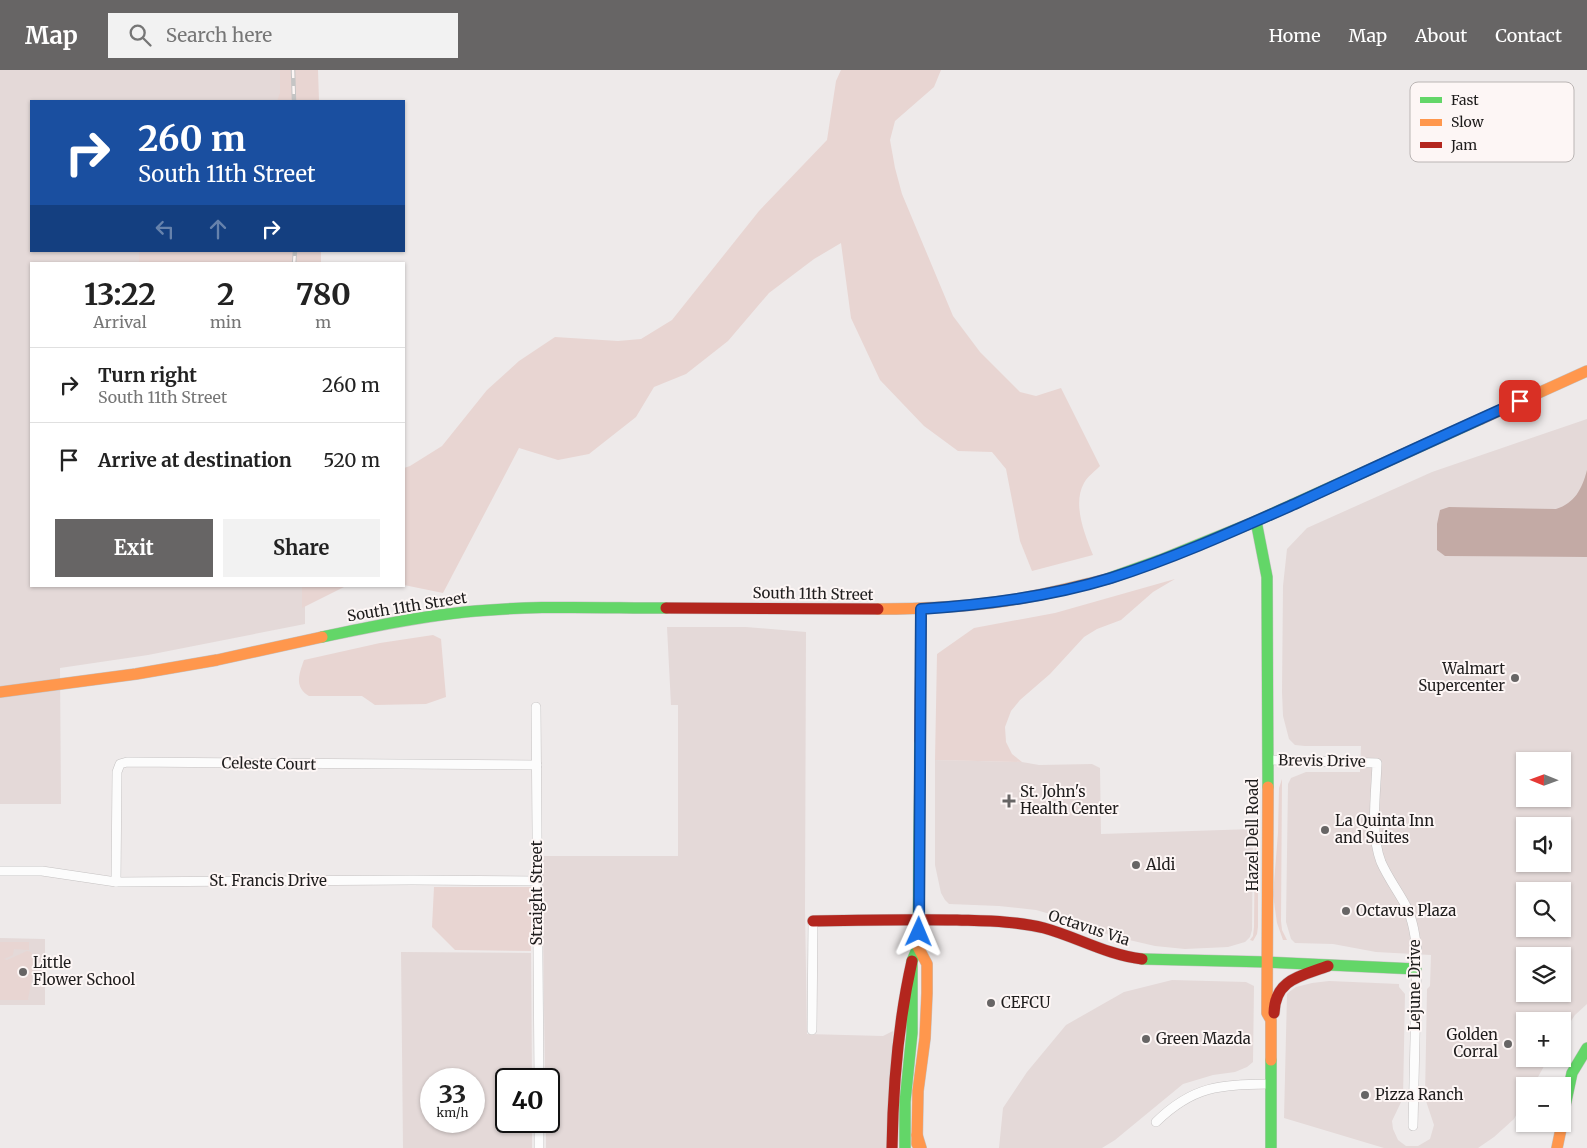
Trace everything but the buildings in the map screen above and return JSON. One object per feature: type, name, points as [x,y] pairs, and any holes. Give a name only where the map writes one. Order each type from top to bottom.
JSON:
[{"type":"main road","name":"South 11th Street","points":[[0,692],[136,674],[217,660],[380,625],[464,612],[537,608],[921,609],[1005,601],[1102,580],[1160,560],[1256,522],[1587,371]]},
{"type":"main road","name":"Hazel Dell Road","points":[[1256,522],[1267,577],[1267,1013],[1271,1020],[1271,1148]]},
{"type":"main road","points":[[892,1148],[892,1096],[897,1044],[904,993],[912,961],[918,947],[921,609]]},
{"type":"main road","name":"Octavus Via","points":[[812,921],[919,918],[1001,921],[1028,924],[1060,932],[1106,951],[1127,957],[1153,960],[1267,962],[1416,969]]},
{"type":"main road","points":[[918,947],[927,964],[928,992],[925,1038],[918,1091],[917,1136],[919,1148]]},
{"type":"main road","points":[[905,1148],[905,1102],[912,1033],[912,961]]},
{"type":"main road","points":[[1271,1020],[1274,1015],[1274,1001],[1283,985],[1329,966]]},
{"type":"main road","points":[[1571,1078],[1587,1048]]},
{"type":"main road","points":[[1557,1148],[1560,1132]]},
{"type":"street","name":"Straight Street","points":[[536,707],[539,1068]]},
{"type":"street","name":"Brevis Drive","points":[[1268,760],[1377,763]]},
{"type":"street","name":"Celeste Court","points":[[116,882],[117,772],[120,764],[127,762],[537,764]]},
{"type":"street","name":"Lejune Drive","points":[[1377,763],[1375,828],[1378,850],[1381,861],[1413,924],[1417,951],[1413,1126]]},
{"type":"street","name":"St. Francis Drive","points":[[0,871],[42,871],[116,882],[537,881]]},
{"type":"street","points":[[812,921],[812,1030]]},
{"type":"street","points":[[1156,1122],[1175,1105],[1189,1096],[1204,1090],[1228,1086],[1271,1084]]},
{"type":"street","points":[[539,1133],[540,1148]]},
{"type":"shaded area","points":[[0,70],[304,70],[304,100],[30,100],[30,252],[305,252],[305,262],[30,262],[30,587],[305,587],[305,624],[148,655],[60,668],[61,804],[0,804]]},
{"type":"shaded area","points":[[280,70],[318,70],[319,100],[277,100],[280,93]]},
{"type":"shaded area","points":[[841,70],[941,70],[934,87],[895,121],[890,140],[902,194],[953,316],[980,352],[1020,392],[1036,396],[1061,388],[1100,466],[1085,481],[1079,500],[1081,519],[1093,555],[1032,571],[1020,541],[1006,469],[992,452],[958,451],[924,426],[880,380],[851,318],[841,243],[814,259],[769,293],[728,341],[686,374],[654,387],[636,417],[589,454],[558,460],[519,448],[443,593],[405,585],[405,468],[442,446],[487,390],[519,361],[555,337],[618,341],[641,339],[672,320],[759,211],[827,140],[836,81]]},
{"type":"shaded area","points":[[139,252],[321,252],[321,262],[139,262]]},
{"type":"shaded area","points":[[1587,419],[1587,1004],[1571,1021],[1571,1012],[1516,1012],[1516,1067],[1544,1067],[1538,1077],[1516,1077],[1516,1115],[1494,1137],[1478,1148],[1384,1148],[1284,1118],[1287,994],[1296,987],[1329,981],[1399,984],[1399,987],[1405,994],[1403,1098],[1392,1121],[1393,1129],[1398,1140],[1406,1146],[1418,1146],[1430,1139],[1434,1125],[1425,1098],[1427,989],[1430,986],[1431,955],[1376,952],[1333,944],[1295,943],[1291,939],[1286,922],[1288,784],[1291,778],[1306,772],[1360,772],[1361,746],[1295,745],[1289,739],[1283,716],[1283,586],[1287,549],[1307,528],[1432,472]]},
{"type":"shaded area","points":[[1587,470],[1587,557],[1445,556],[1437,550],[1437,524],[1440,510],[1449,507],[1556,509],[1568,503],[1577,494]]},
{"type":"shaded area","points":[[1175,579],[1153,592],[1121,620],[1097,629],[1084,637],[1050,674],[1020,700],[1011,711],[1005,727],[1006,742],[1012,754],[1022,762],[935,760],[937,654],[974,628],[1055,613]]},
{"type":"shaded area","points":[[302,587],[344,587],[302,608]]},
{"type":"shaded area","points":[[667,627],[746,627],[806,632],[805,909],[807,1034],[883,1036],[893,1031],[886,1148],[546,1148],[546,1133],[560,1133],[560,1068],[545,1068],[542,856],[678,856],[678,705],[671,705]]},
{"type":"shaded area","points":[[433,635],[441,639],[446,697],[426,704],[375,705],[362,696],[309,696],[301,689],[299,675],[304,660],[380,643]]},
{"type":"shaded area","points":[[935,760],[1022,762],[1039,765],[1092,764],[1100,768],[1101,834],[1253,829],[1252,930],[1250,937],[1245,942],[1228,947],[1185,949],[1155,946],[1112,936],[1068,919],[1036,910],[949,904],[941,893],[935,865]]},
{"type":"shaded area","points":[[1282,779],[1281,921],[1282,930],[1287,940],[1283,940],[1277,923],[1273,895],[1278,833],[1279,788]]},
{"type":"shaded area","points":[[1255,830],[1258,837],[1258,927],[1253,941],[1250,940],[1253,936],[1254,927]]},
{"type":"shaded area","points":[[434,887],[531,887],[531,951],[455,950],[432,927]]},
{"type":"shaded area","name":"Little Flower School","points":[[0,938],[45,939],[45,1005],[0,1005]]},
{"type":"shaded area","points":[[0,942],[29,942],[29,950],[14,949],[13,955],[4,959],[7,960],[27,951],[31,952],[33,968],[28,1000],[0,1000]]},
{"type":"shaded area","points":[[401,952],[531,953],[532,1068],[495,1068],[495,1133],[532,1133],[532,1148],[403,1148]]},
{"type":"shaded area","points":[[1172,980],[1246,982],[1254,986],[1253,1062],[1235,1072],[1213,1075],[1183,1084],[1115,1140],[1102,1148],[999,1148],[1003,1108],[1027,1072],[1066,1025],[1124,992]]},
{"type":"railway","points":[[293,70],[294,100]]},
{"type":"railway","points":[[294,262],[295,252]]},
{"type":"traffic: fast","points":[[1107,579],[1160,560],[1256,521],[1481,419]]},
{"type":"traffic: fast","points":[[1256,521],[1267,577],[1268,787]]},
{"type":"traffic: fast","points":[[322,637],[411,619],[490,610],[565,607],[666,608]]},
{"type":"traffic: fast","points":[[905,1148],[905,1102],[912,1033],[912,961],[918,947],[920,741]]},
{"type":"traffic: fast","points":[[1142,959],[1267,962],[1416,969]]},
{"type":"traffic: fast","points":[[1571,1078],[1587,1048]]},
{"type":"traffic: fast","points":[[1271,1060],[1271,1148]]},
{"type":"traffic: slow","points":[[1481,419],[1587,371]]},
{"type":"traffic: slow","points":[[878,609],[942,607],[1005,601],[1107,579]]},
{"type":"traffic: slow","points":[[0,692],[136,674],[217,660],[322,637]]},
{"type":"traffic: slow","points":[[1268,787],[1267,1013],[1271,1020],[1271,1060]]},
{"type":"traffic: slow","points":[[917,1144],[918,1091],[925,1038],[927,993],[927,964],[918,947]]},
{"type":"traffic: slow","points":[[1557,1148],[1560,1132]]},
{"type":"traffic: slow","points":[[917,1135],[921,1148]]},
{"type":"traffic: jam","points":[[666,608],[878,609]]},
{"type":"traffic: jam","points":[[920,741],[921,609]]},
{"type":"traffic: jam","points":[[813,921],[939,920],[1012,923],[1044,928],[1104,950],[1142,959]]},
{"type":"traffic: jam","points":[[892,1148],[897,1054],[912,961]]},
{"type":"traffic: jam","points":[[1274,1013],[1279,993],[1284,986],[1299,976],[1328,966]]},
{"type":"place","name":"Walmart Supercenter","points":[[1515,678]]},
{"type":"place","name":"St. John's Health Center","points":[[1009,801]]},
{"type":"place","name":"La Quinta Inn and Suites","points":[[1325,830]]},
{"type":"place","name":"Aldi","points":[[1136,865]]},
{"type":"place","name":"Octavus Plaza","points":[[1346,911]]},
{"type":"place","name":"Little Flower School","points":[[23,972]]},
{"type":"place","name":"CEFCU","points":[[991,1003]]},
{"type":"place","name":"Green Mazda","points":[[1146,1039]]},
{"type":"place","name":"Golden Corral","points":[[1508,1044]]},
{"type":"place","name":"Pizza Ranch","points":[[1365,1095]]},
{"type":"route","points":[[919,932],[921,609],[1005,601],[1059,591],[1110,578],[1256,522],[1520,401]]}]
